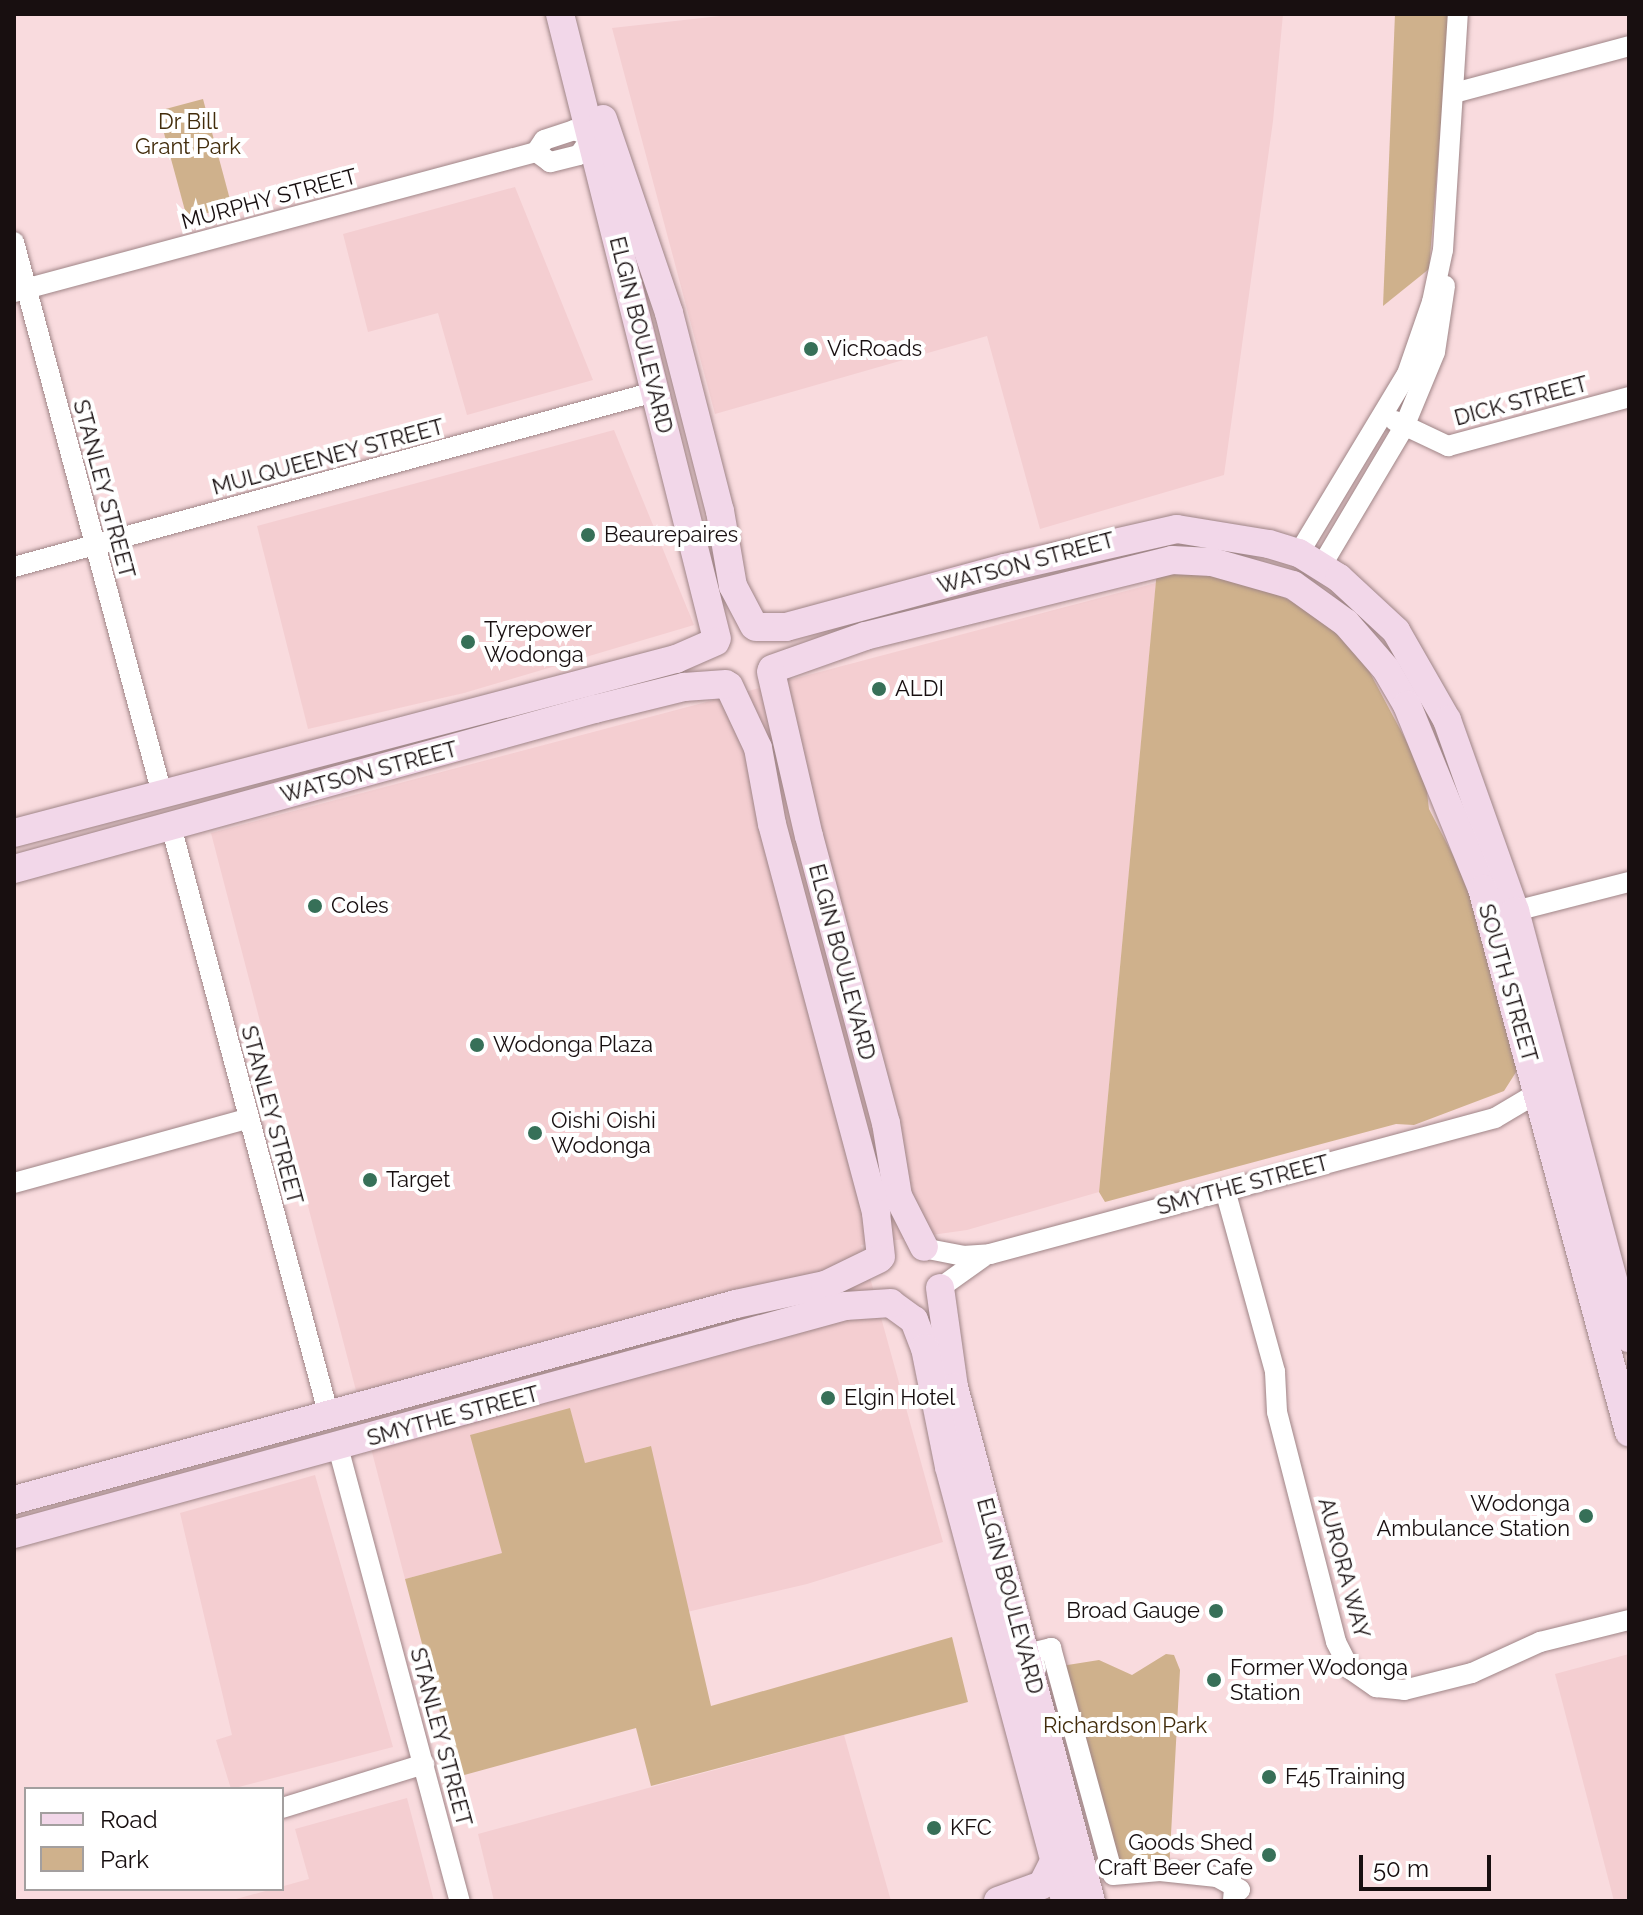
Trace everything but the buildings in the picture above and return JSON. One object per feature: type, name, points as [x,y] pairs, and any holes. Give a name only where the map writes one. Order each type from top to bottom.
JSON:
[{"type":"street","points":[[1293,585],[1404,427],[1438,339],[1445,294],[1443,250],[1458,14]]},
{"type":"street","name":"ELGIN BOULEVARD","points":[[563,23],[619,194],[669,313],[720,511],[733,586],[755,626]]},
{"type":"street","points":[[1454,93],[1629,46]]},
{"type":"street","name":"MURPHY STREET","points":[[20,290],[536,152],[544,140],[574,130],[600,135]]},
{"type":"street","name":"ELGIN BOULEVARD","points":[[619,194],[638,332],[716,641]]},
{"type":"street","name":"STANLEY STREET","points":[[14,242],[20,290],[162,794]]},
{"type":"street","points":[[1310,559],[1414,357],[1443,250]]},
{"type":"street","points":[[638,332],[648,320],[669,313]]},
{"type":"street","name":"MULQUEENEY STREET","points":[[14,567],[654,392]]},
{"type":"street","name":"DICK STREET","points":[[1385,414],[1404,427],[1448,446],[1629,397]]},
{"type":"street","name":"WATSON STREET","points":[[755,626],[786,627],[1142,534],[1196,529],[1310,559]]},
{"type":"street","points":[[1142,534],[1144,564]]},
{"type":"street","name":"SOUTH STREET","points":[[1310,559],[1381,616],[1416,659],[1447,720],[1503,914],[1629,1432]]},
{"type":"street","name":"WATSON STREET","points":[[772,671],[815,650],[1144,564],[1212,562],[1293,585]]},
{"type":"street","points":[[1005,568],[1016,596]]},
{"type":"street","name":"SOUTH STREET","points":[[1293,585],[1346,623],[1386,669],[1503,914]]},
{"type":"street","points":[[734,625],[755,626],[773,647],[772,671],[755,686],[728,685],[711,661],[716,641],[734,625]]},
{"type":"street","name":"WATSON STREET","points":[[14,833],[481,707],[676,659],[716,641]]},
{"type":"street","name":"ELGIN BOULEVARD","points":[[772,671],[777,714],[886,1123],[898,1196],[926,1248]]},
{"type":"street","points":[[588,680],[595,709]]},
{"type":"street","name":"ELGIN BOULEVARD","points":[[728,685],[758,748],[772,824],[876,1213],[880,1258]]},
{"type":"street","name":"WATSON STREET","points":[[14,869],[595,709],[684,687],[728,685]]},
{"type":"street","points":[[481,707],[489,739]]},
{"type":"street","points":[[220,778],[229,810]]},
{"type":"street","points":[[162,794],[171,826]]},
{"type":"street","points":[[100,810],[109,843]]},
{"type":"street","name":"STANLEY STREET","points":[[171,826],[329,1416]]},
{"type":"street","points":[[1503,914],[1629,882]]},
{"type":"street","name":"SOUTH STREET","points":[[1550,1103],[1629,1338]]},
{"type":"street","name":"SMYTHE STREET","points":[[926,1248],[963,1256],[990,1254],[1550,1103]]},
{"type":"street","points":[[14,1183],[247,1119]]},
{"type":"street","name":"AURORA WAY","points":[[1225,1190],[1275,1372],[1277,1412],[1336,1642],[1350,1669],[1376,1687],[1404,1690],[1472,1673],[1540,1642],[1629,1620]]},
{"type":"street","points":[[902,1244],[926,1248],[941,1269],[940,1287],[919,1306],[892,1304],[877,1284],[880,1258],[902,1244]]},
{"type":"street","name":"SMYTHE STREET","points":[[940,1287],[990,1254]]},
{"type":"street","name":"SMYTHE STREET","points":[[14,1500],[736,1304],[836,1281],[880,1258]]},
{"type":"street","name":"ELGIN BOULEVARD","points":[[940,1287],[954,1387],[1090,1896]]},
{"type":"street","points":[[736,1304],[745,1335]]},
{"type":"street","name":"SMYTHE STREET","points":[[14,1534],[406,1429],[852,1304],[892,1304]]},
{"type":"street","name":"ELGIN BOULEVARD","points":[[892,1304],[914,1320],[925,1348],[944,1446],[1065,1901]]},
{"type":"street","points":[[635,1333],[644,1363]]},
{"type":"street","points":[[397,1396],[406,1429]]},
{"type":"street","points":[[329,1416],[338,1447]]},
{"type":"street","points":[[224,1444],[233,1475]]},
{"type":"street","name":"STANLEY STREET","points":[[338,1447],[460,1901]]},
{"type":"street","points":[[1090,1896],[1031,1653],[1051,1648],[1113,1875],[1160,1871],[1217,1877],[1240,1890],[1234,1889],[1233,1901]]},
{"type":"street","points":[[284,1807],[424,1764]]},
{"type":"street","points":[[998,1901],[1042,1885],[1054,1861]]},
{"type":"shaded area","points":[[738,14],[1283,14],[1273,121],[1224,475],[1040,529],[987,336],[715,414],[612,28]]},
{"type":"shaded area","points":[[515,187],[593,380],[467,415],[438,313],[368,332],[343,234]]},
{"type":"shaded area","points":[[614,430],[694,625],[464,693],[308,729],[257,526]]},
{"type":"shaded area","points":[[1156,583],[1099,1192],[967,1230],[861,1245],[943,1542],[807,1584],[687,1612],[650,1446],[585,1464],[570,1409],[502,1553],[405,1579],[211,833]]},
{"type":"shaded area","points":[[315,1475],[393,1747],[230,1787],[216,1740],[232,1735],[180,1513]]},
{"type":"shaded area","points":[[1629,1654],[1629,1901],[1614,1901],[1555,1674]]},
{"type":"shaded area","points":[[844,1735],[891,1901],[494,1901],[478,1834]]},
{"type":"shaded area","points":[[407,1798],[434,1901],[229,1901],[265,1891],[284,1891],[284,1886],[309,1879],[295,1829]]},
{"type":"green space","points":[[1395,14],[1450,14],[1429,269],[1383,306]]},
{"type":"green space","name":"Dr Bill Grant Park","points":[[203,99],[232,207],[187,218],[158,111]]},
{"type":"green space","points":[[1157,570],[1208,574],[1263,588],[1304,607],[1359,652],[1425,776],[1429,809],[1469,886],[1518,1069],[1504,1091],[1414,1125],[1396,1124],[1105,1202],[1099,1192]]},
{"type":"green space","points":[[570,1408],[585,1463],[651,1446],[711,1706],[952,1637],[968,1702],[651,1786],[636,1728],[457,1777],[405,1579],[502,1553],[470,1435]]},
{"type":"green space","name":"Richardson Park","points":[[1166,1654],[1174,1655],[1180,1670],[1169,1871],[1113,1875],[1055,1667],[1099,1660],[1132,1675]]},
{"type":"place","name":"VicRoads","points":[[811,349]]},
{"type":"place","name":"Beaurepaires","points":[[588,535]]},
{"type":"place","name":"Tyrepower Wodonga","points":[[468,642]]},
{"type":"place","name":"ALDI","points":[[879,689]]},
{"type":"place","name":"Coles","points":[[315,906]]},
{"type":"place","name":"Wodonga Plaza","points":[[477,1045]]},
{"type":"place","name":"Oishi Oishi Wodonga","points":[[535,1133]]},
{"type":"place","name":"Target","points":[[370,1180]]},
{"type":"place","name":"Elgin Hotel","points":[[828,1398]]},
{"type":"place","name":"Wodonga Ambulance Station","points":[[1586,1516]]},
{"type":"place","name":"Broad Gauge","points":[[1216,1611]]},
{"type":"place","name":"Former Wodonga Station","points":[[1214,1680]]},
{"type":"place","name":"F45 Training","points":[[1269,1777]]},
{"type":"place","name":"KFC","points":[[934,1828]]},
{"type":"place","name":"Goods Shed Craft Beer Cafe","points":[[1269,1855]]}]
